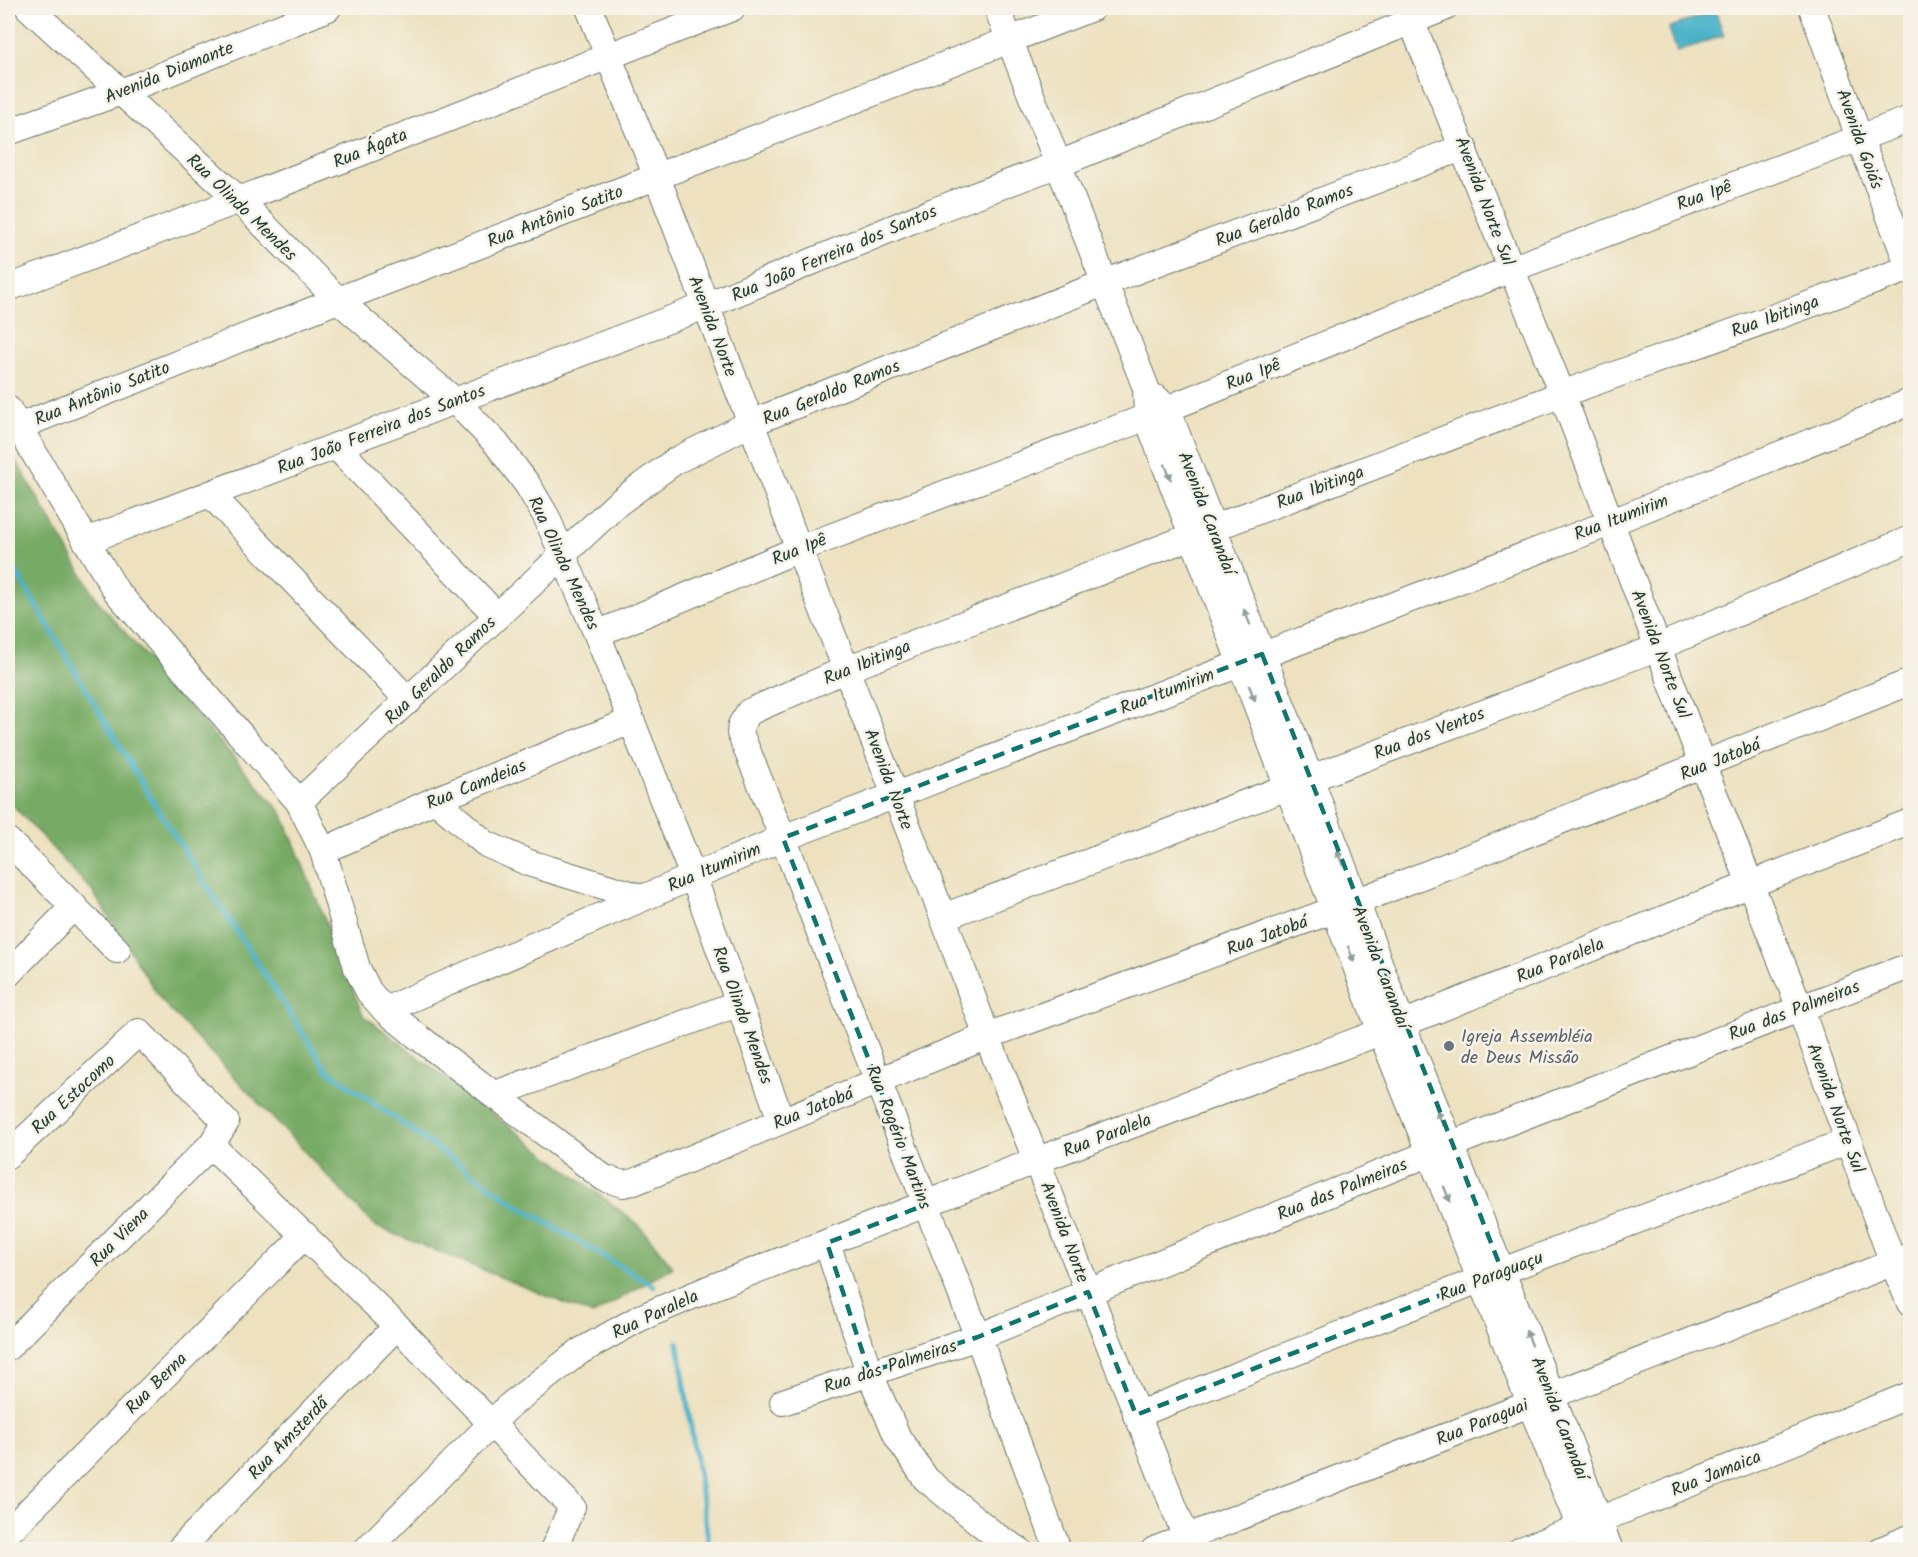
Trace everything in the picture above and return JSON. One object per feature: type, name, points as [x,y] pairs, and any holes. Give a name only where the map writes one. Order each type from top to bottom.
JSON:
[{"type":"street","name":"Rua Olindo Mendes","points":[[29,8],[239,201],[338,300],[455,401],[496,444],[527,484],[546,516],[632,721],[693,876],[781,1120]]},
{"type":"street","name":"Avenida Diamante","points":[[8,132],[121,92],[328,8]]},
{"type":"street","name":"Avenida Norte","points":[[589,8],[657,177],[987,1036],[1038,1160],[1188,1544]]},
{"type":"street","name":"Rua Ágata","points":[[8,288],[239,201],[609,54],[732,8]]},
{"type":"street","name":"Avenida Carandaí","points":[[997,8],[1157,413],[1391,1028],[1541,1398],[1589,1532],[1610,1550]]},
{"type":"street","name":"Rua Antônio Satito","points":[[13,418],[338,300],[1092,8]]},
{"type":"street","name":"Rua João Ferreira dos Santos","points":[[86,541],[705,306],[934,211],[1059,164],[1409,14],[1444,8]]},
{"type":"street","name":"Avenida Goiás","points":[[1820,10],[1859,137],[1910,268]]},
{"type":"street","name":"Avenida Norte Sul","points":[[1409,14],[1562,394],[1703,766],[1800,1008],[1848,1141],[1902,1260],[1911,1303]]},
{"type":"street","name":"Rua Ipê","points":[[597,634],[799,549],[1157,413],[1511,268],[1911,118]]},
{"type":"street","name":"Rua Geraldo Ramos","points":[[299,802],[618,503],[675,461],[751,423],[1104,283],[1464,147]]},
{"type":"street","name":"Rua Ibitinga","points":[[741,725],[749,712],[847,669],[1562,394],[1910,268]]},
{"type":"street","name":"Rua Itumirim","points":[[385,1010],[783,838],[1610,522],[1911,402]]},
{"type":"street","points":[[13,418],[116,591],[299,802],[323,851],[357,968],[369,992],[385,1010],[494,1095],[739,1003]]},
{"type":"street","points":[[336,446],[497,616]]},
{"type":"street","points":[[210,494],[409,701]]},
{"type":"street","name":"Rua dos Ventos","points":[[943,917],[1659,647],[1911,539]]},
{"type":"street","name":"Rua Jatobá","points":[[494,1095],[604,1178],[623,1184],[634,1182],[987,1036],[1346,906],[1911,682]]},
{"type":"street","name":"Rua Camdeias","points":[[323,851],[435,801],[632,721]]},
{"type":"street","name":"Rua Rogério Martins","points":[[741,725],[740,733],[978,1337],[1058,1550]]},
{"type":"street","points":[[435,801],[486,844],[529,863],[643,898]]},
{"type":"street","name":"Rua Paralela","points":[[366,1550],[509,1406],[579,1352],[640,1318],[713,1287],[1038,1160],[1391,1028],[1911,822]]},
{"type":"street","points":[[8,841],[117,950]]},
{"type":"street","points":[[8,974],[75,906]]},
{"type":"street","name":"Rua das Palmeiras","points":[[783,1402],[978,1337],[1440,1149],[1899,970]]},
{"type":"street","name":"Rua Viena","points":[[8,1347],[212,1145],[226,1122],[139,1032]]},
{"type":"street","name":"Rua Estocomo","points":[[8,1155],[139,1032]]},
{"type":"street","name":"Rua Paraguaçu","points":[[1136,1415],[1492,1275],[1848,1141]]},
{"type":"street","points":[[212,1145],[397,1326],[572,1507],[553,1550]]},
{"type":"street","name":"Rua Berna","points":[[8,1532],[305,1235]]},
{"type":"street","points":[[827,1244],[869,1372],[898,1438],[926,1479],[996,1536],[1019,1550]]},
{"type":"street","name":"Rua Paraguai","points":[[1154,1550],[1188,1544],[1541,1398],[1902,1260]]},
{"type":"street","name":"Rua Amsterdã","points":[[179,1550],[397,1326]]},
{"type":"street","name":"Rua Jamaica","points":[[1521,1550],[1589,1532],[1911,1395]]},
{"type":"street","points":[[1881,1550],[1911,1538]]},
{"type":"highlighted area","points":[[1262,654],[1502,1271],[1136,1415],[1088,1292],[978,1337],[869,1372],[827,1243],[925,1205],[783,838]]},
{"type":"green space","points":[[8,447],[97,600],[282,813],[363,1015],[639,1225],[673,1267],[593,1315],[375,1226],[161,1000],[93,892],[8,800]]},
{"type":"water","points":[[1715,11],[1724,35],[1677,52],[1669,28]]},
{"type":"waterway","points":[[8,558],[153,802],[326,1069],[515,1204],[654,1286]]},
{"type":"waterway","points":[[678,1342],[709,1545],[722,1550]]},
{"type":"place","name":"Igreja Assembléia de Deus Missão","points":[[1449,1046]]}]
